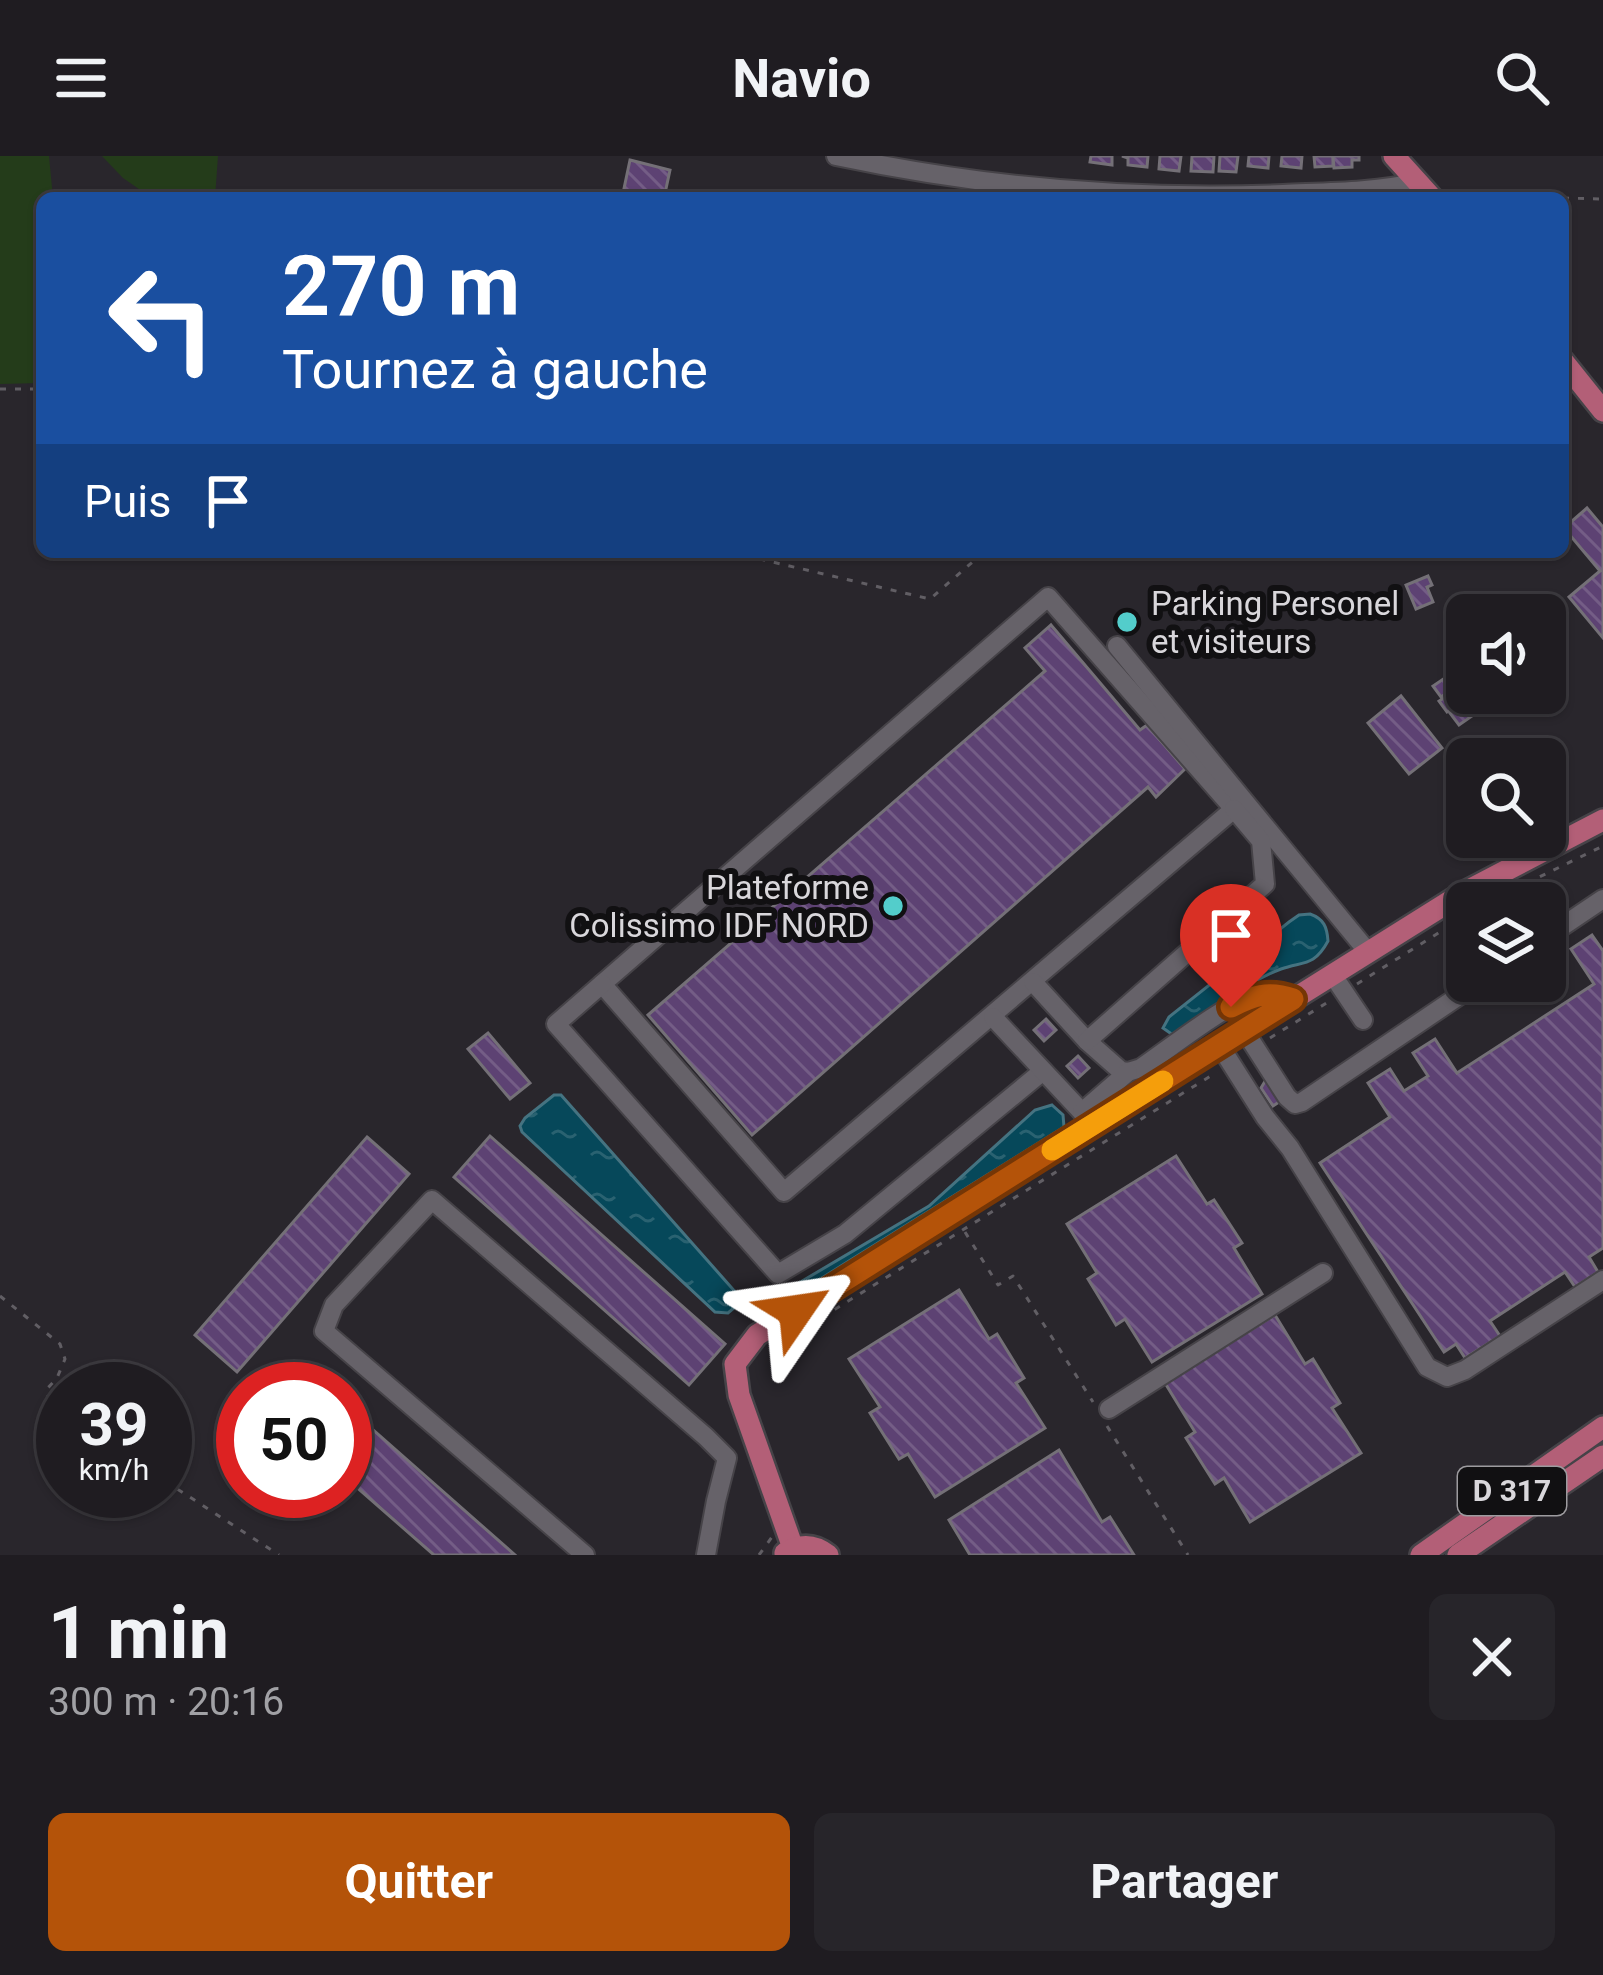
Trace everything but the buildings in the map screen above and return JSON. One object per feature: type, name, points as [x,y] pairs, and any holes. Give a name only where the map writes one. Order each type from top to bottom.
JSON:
[{"type":"main road","points":[[1394,156],[1426,190]]},
{"type":"main road","points":[[1569,368],[1603,411]]},
{"type":"main road","points":[[828,1555],[809,1546],[783,1546],[739,1395],[735,1364],[758,1335],[1088,1118],[1225,1054],[1250,1039],[1293,999],[1338,983],[1368,952],[1486,879],[1603,820]]},
{"type":"main road","name":"D 317","points":[[1421,1555],[1603,1427]]},
{"type":"main road","name":"D 317","points":[[1458,1555],[1603,1456]]},
{"type":"street","points":[[836,156],[1130,192]]},
{"type":"street","points":[[1302,192],[1426,190]]},
{"type":"street","points":[[1043,1071],[845,1234],[778,1274],[556,1024],[1048,597],[1261,841],[1265,884],[1087,1041]]},
{"type":"street","points":[[1118,646],[1368,952]]},
{"type":"street","points":[[602,984],[784,1192],[1234,809]]},
{"type":"street","points":[[1566,924],[1603,899]]},
{"type":"street","points":[[1033,982],[1087,1041],[1128,1072],[1258,994],[1293,999]]},
{"type":"street","points":[[1338,983],[1363,1020]]},
{"type":"street","points":[[1250,1039],[1294,1104],[1450,1002]]},
{"type":"street","points":[[993,1017],[1088,1118],[1128,1072]]},
{"type":"street","points":[[1225,1054],[1290,1148],[1427,1367],[1435,1372],[1447,1376],[1465,1370],[1603,1280]]},
{"type":"street","points":[[585,1555],[324,1331],[334,1305],[432,1200],[727,1458],[706,1555]]},
{"type":"street","points":[[1109,1409],[1323,1273]]},
{"type":"path","points":[[1569,198],[1603,199]]},
{"type":"path","points":[[0,389],[36,389]]},
{"type":"path","points":[[756,558],[930,599],[977,558]]},
{"type":"path","points":[[1529,882],[1603,846]]},
{"type":"path","points":[[1250,1039],[1338,983],[1446,926]]},
{"type":"path","points":[[758,1335],[771,1349],[964,1230],[1225,1054]]},
{"type":"path","points":[[964,1230],[998,1286],[1013,1276],[1189,1555]]},
{"type":"path","points":[[0,1296],[60,1344],[64,1362]]},
{"type":"path","points":[[192,1499],[279,1555]]},
{"type":"path","points":[[758,1555],[783,1546]]},
{"type":"green space","points":[[0,156],[49,156],[52,192],[36,192],[36,383],[0,384]]},
{"type":"green space","points":[[102,156],[218,156],[215,192],[143,192]]},
{"type":"water","points":[[1310,914],[1324,924],[1328,941],[1313,959],[1266,975],[1173,1035],[1163,1028],[1169,1017],[1289,922]]},
{"type":"water","points":[[554,1095],[561,1095],[741,1302],[728,1313],[715,1312],[522,1132],[525,1118]]},
{"type":"water","points":[[1052,1105],[1063,1115],[1064,1127],[764,1314],[760,1306],[929,1206],[1035,1110]]},
{"type":"slow traffic","points":[[1052,1150],[1163,1081]]},
{"type":"place","name":"Parking Personel et visiteurs","points":[[1127,622]]},
{"type":"place","name":"Plateforme Colissimo IDF NORD","points":[[893,906]]},
{"type":"route","points":[[796,1311],[1293,999],[1258,994],[1231,1007]]}]
